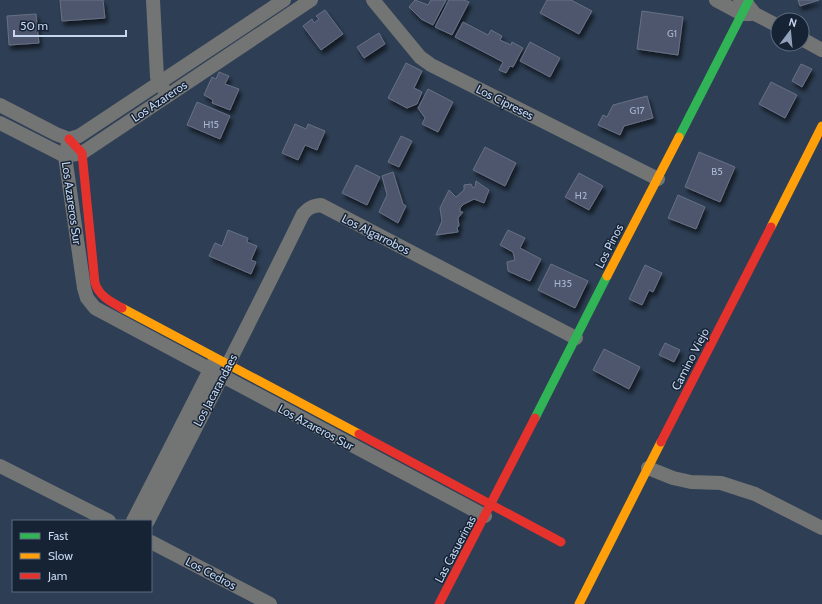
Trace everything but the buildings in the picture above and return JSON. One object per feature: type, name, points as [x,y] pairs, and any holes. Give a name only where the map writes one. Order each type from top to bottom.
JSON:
[{"type":"street","points":[[153,0],[157,76],[164,89]]},
{"type":"street","name":"Los Azareros","points":[[65,156],[82,153],[164,89],[284,0]]},
{"type":"street","name":"Los Azareros","points":[[69,139],[79,136],[164,89],[311,0]]},
{"type":"street","name":"Los Cipreses","points":[[373,0],[420,57],[431,65],[658,179]]},
{"type":"street","points":[[716,0],[747,6],[770,21]]},
{"type":"street","name":"Los Pinos","points":[[488,510],[747,6]]},
{"type":"street","points":[[810,43],[822,50]]},
{"type":"street","points":[[0,105],[56,134],[69,139]]},
{"type":"street","points":[[0,123],[65,156]]},
{"type":"street","name":"Camino Viejo","points":[[579,604],[822,126]]},
{"type":"street","name":"Los Azareros Sur","points":[[69,139],[82,153],[97,289],[107,300],[222,361],[488,510]]},
{"type":"street","name":"Los Azareros Sur","points":[[69,139],[65,156],[84,288],[87,298],[95,308],[216,373],[488,510]]},
{"type":"street","name":"Los Algarrobos","points":[[241,341],[304,214],[308,208],[314,206],[321,206],[576,338]]},
{"type":"street","name":"Los Jacarandaes","points":[[148,520],[222,361],[241,341]]},
{"type":"street","name":"Los Jacarandaes","points":[[134,520],[216,373]]},
{"type":"street","points":[[0,466],[107,520]]},
{"type":"street","points":[[648,468],[673,478],[691,482],[720,483],[755,494],[822,528]]},
{"type":"street","points":[[488,510],[561,542]]},
{"type":"street","name":"Las Casuerinas","points":[[439,604],[488,510]]},
{"type":"street","name":"Los Cedros","points":[[152,543],[270,604]]},
{"type":"traffic: fast","points":[[679,137],[749,0]]},
{"type":"traffic: fast","points":[[535,418],[607,276]]},
{"type":"traffic: slow","points":[[771,227],[822,126]]},
{"type":"traffic: slow","points":[[607,276],[679,137]]},
{"type":"traffic: slow","points":[[122,308],[359,434]]},
{"type":"traffic: slow","points":[[579,604],[661,442]]},
{"type":"traffic: jam","points":[[69,139],[82,153],[95,283],[102,295],[122,308]]},
{"type":"traffic: jam","points":[[661,442],[771,227]]},
{"type":"traffic: jam","points":[[439,604],[535,418]]},
{"type":"traffic: jam","points":[[359,434],[561,542]]}]
